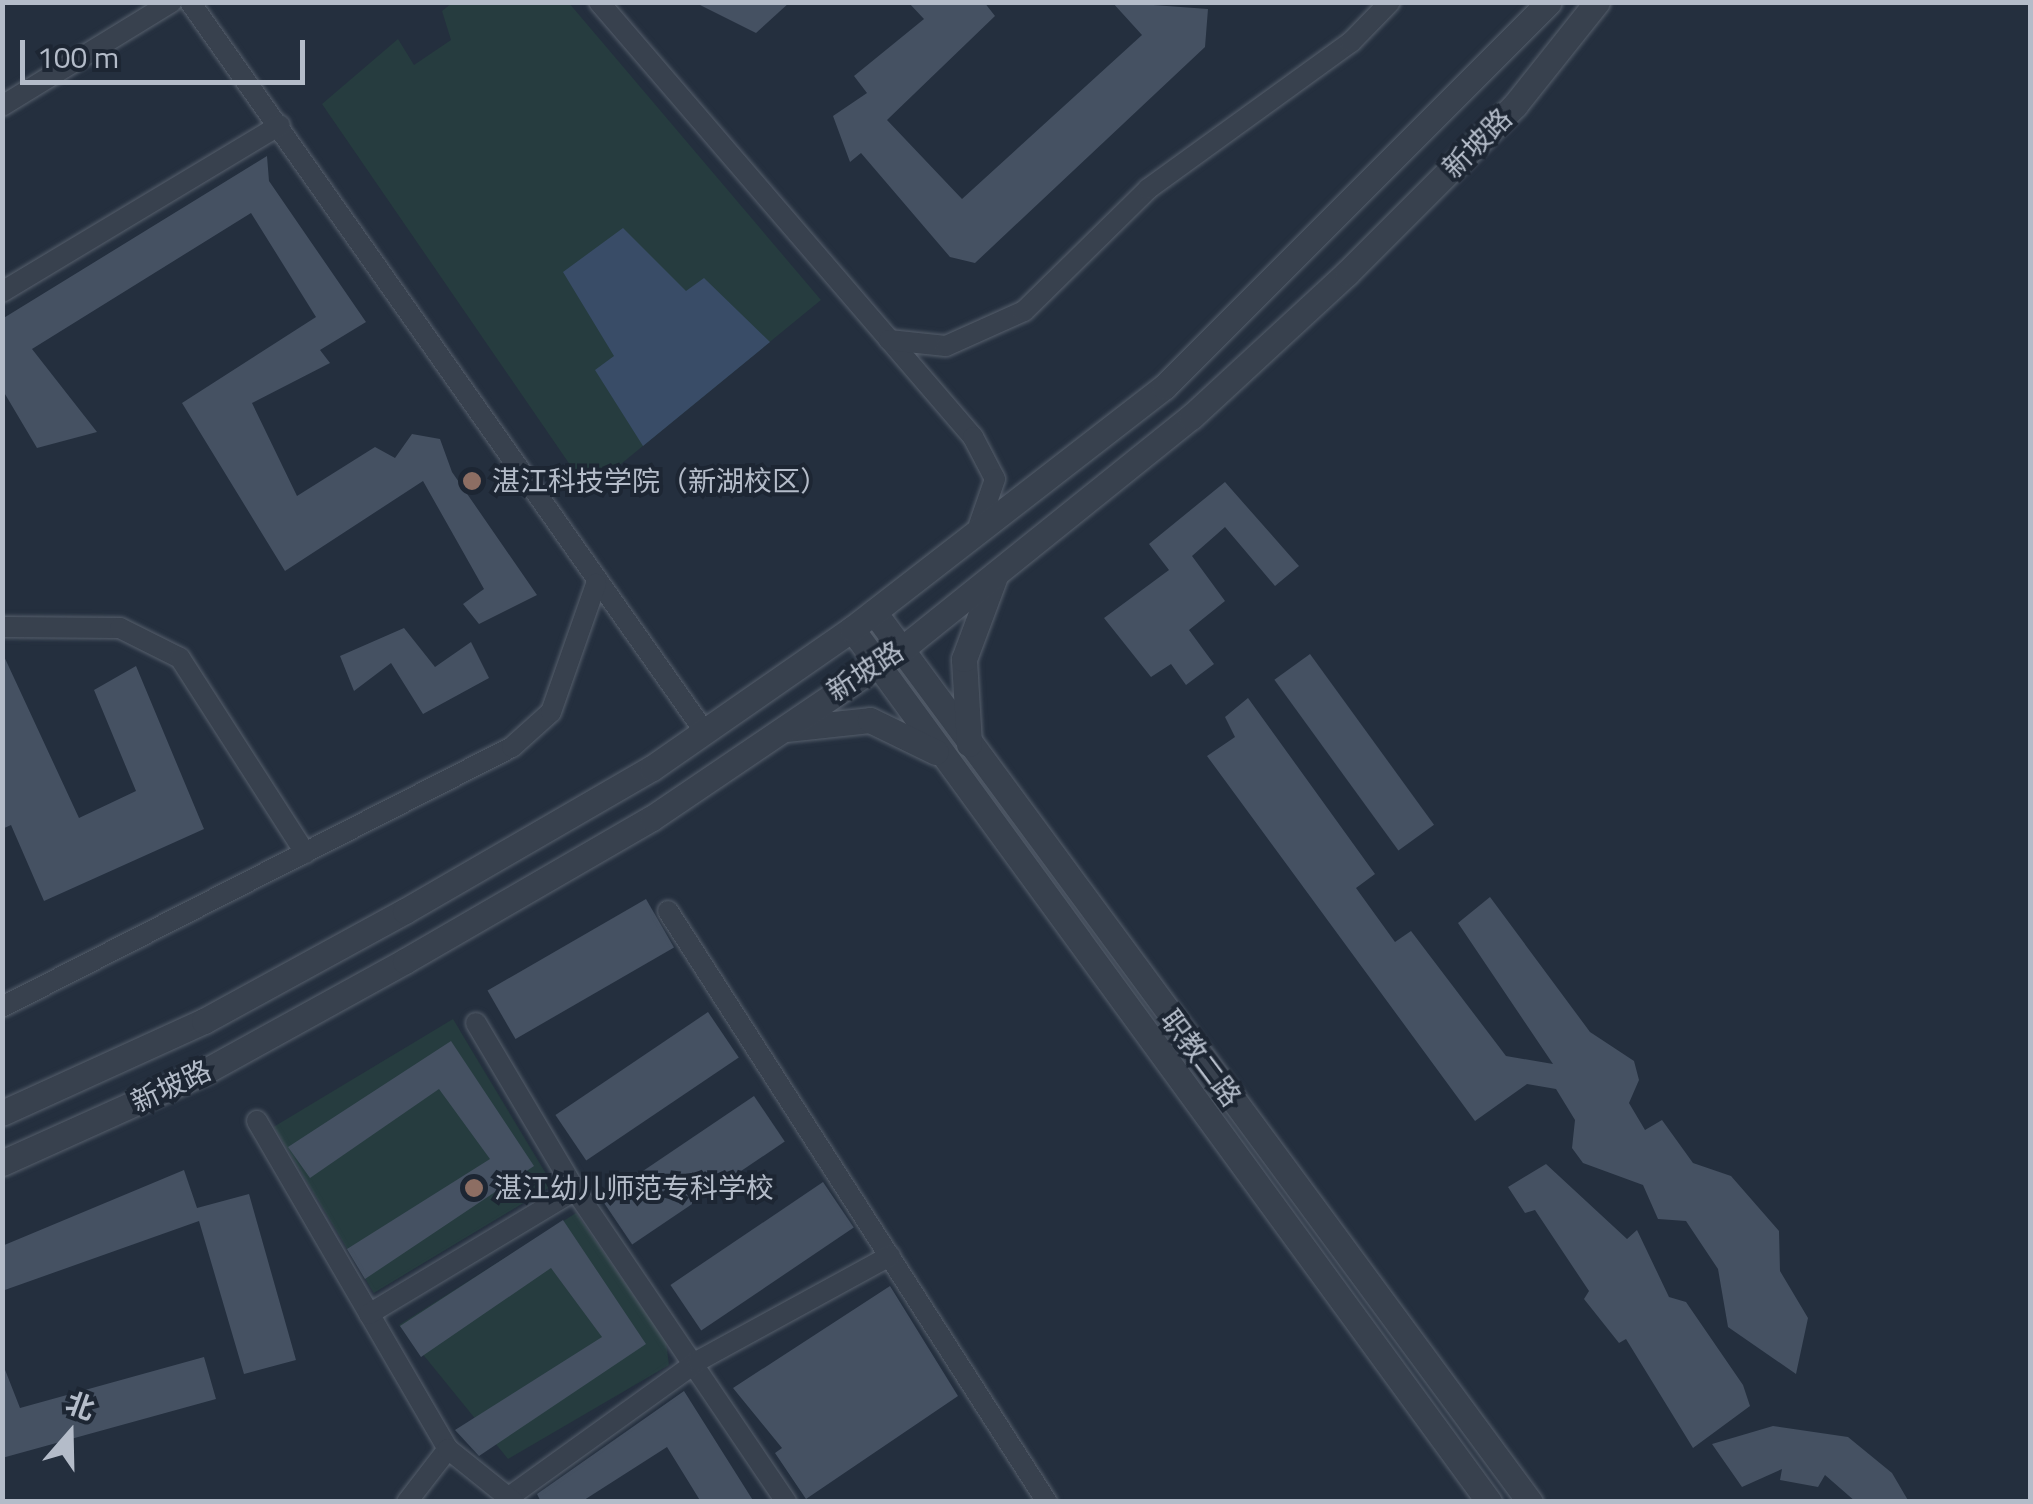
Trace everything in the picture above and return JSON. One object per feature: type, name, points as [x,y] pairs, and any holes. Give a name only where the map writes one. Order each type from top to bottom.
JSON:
[{"type":"street","points":[[2,106],[172,2]]},
{"type":"street","points":[[190,2],[596,584],[704,731]]},
{"type":"street","points":[[599,2],[973,438],[995,478],[979,525]]},
{"type":"street","points":[[889,340],[946,346],[1024,311],[1148,189],[1352,42],[1390,2]]},
{"type":"street","name":"新坡路","points":[[2,1113],[204,1021],[704,731],[852,628],[979,525],[1164,387],[1549,2]]},
{"type":"street","name":"新坡路","points":[[2,1164],[204,1072],[405,961],[652,818],[902,649],[1191,417],[1347,272],[1516,105],[1597,2]]},
{"type":"street","points":[[2,292],[280,126]]},
{"type":"street","points":[[776,731],[870,720],[958,751],[964,659],[996,574]]},
{"type":"street","points":[[2,1008],[512,747],[551,712],[596,584]]},
{"type":"street","name":"职教二路","points":[[874,612],[902,649],[958,751],[1489,1502]]},
{"type":"street","points":[[2,628],[120,628],[180,658],[305,853]]},
{"type":"street","name":"职教二路","points":[[852,628],[878,664],[958,751],[1530,1502]]},
{"type":"street","points":[[668,911],[1047,1502]]},
{"type":"street","points":[[476,1024],[576,1190],[698,1361],[786,1502]]},
{"type":"street","points":[[257,1121],[448,1449],[512,1500],[698,1361],[890,1256]]},
{"type":"street","points":[[369,1314],[576,1190]]},
{"type":"street","points":[[407,1502],[448,1449]]},
{"type":"green space","points":[[452,3],[569,3],[821,300],[588,491],[322,104],[398,39],[414,65],[451,40],[442,11]]},
{"type":"green space","points":[[453,1019],[553,1185],[374,1293],[274,1127]]},
{"type":"green space","points":[[576,1213],[666,1342],[669,1365],[508,1459],[399,1325]]},
{"type":"water","points":[[623,228],[686,291],[704,278],[770,342],[643,446],[595,370],[614,356],[563,272]]},
{"type":"building","points":[[694,2],[790,2],[756,33]]},
{"type":"building","points":[[908,2],[984,2],[995,16],[887,120],[962,199],[1142,35],[1112,2],[1208,9],[1205,47],[975,263],[950,257],[861,153],[850,162],[833,116],[867,93],[854,76],[924,19]]},
{"type":"building","points":[[267,156],[269,181],[366,322],[320,350],[330,363],[252,403],[297,496],[375,447],[395,458],[412,434],[440,439],[452,472],[537,595],[479,624],[463,604],[484,589],[423,481],[285,571],[182,403],[316,317],[251,213],[32,349],[97,432],[37,448],[2,389],[2,319]]},
{"type":"building","points":[[1225,482],[1299,566],[1275,586],[1225,527],[1192,556],[1225,601],[1189,630],[1214,664],[1186,685],[1171,664],[1151,677],[1104,618],[1169,570],[1149,544]]},
{"type":"building","points":[[404,628],[435,667],[471,642],[489,678],[423,714],[391,663],[354,691],[340,656]]},
{"type":"building","points":[[2,652],[79,818],[136,791],[94,690],[136,666],[204,829],[44,901],[11,825],[2,829]]},
{"type":"building","points":[[1310,654],[1434,825],[1398,851],[1274,680]]},
{"type":"building","points":[[1248,698],[1375,874],[1356,888],[1395,942],[1411,931],[1506,1056],[1553,1064],[1458,923],[1490,897],[1590,1032],[1634,1061],[1639,1080],[1629,1103],[1645,1130],[1662,1120],[1693,1163],[1731,1176],[1779,1231],[1780,1271],[1808,1318],[1796,1374],[1728,1327],[1718,1269],[1686,1221],[1658,1219],[1643,1185],[1583,1163],[1572,1148],[1575,1120],[1556,1089],[1527,1084],[1475,1121],[1207,756],[1235,737],[1225,717]]},
{"type":"building","points":[[646,899],[674,947],[516,1039],[488,990]]},
{"type":"building","points":[[708,1012],[739,1058],[586,1160],[555,1115]]},
{"type":"building","points":[[451,1041],[534,1166],[365,1279],[347,1249],[490,1159],[439,1089],[310,1178],[288,1147]]},
{"type":"building","points":[[754,1096],[785,1142],[632,1244],[601,1199]]},
{"type":"building","points":[[1546,1164],[1627,1239],[1637,1230],[1669,1297],[1686,1302],[1743,1385],[1750,1406],[1693,1448],[1626,1339],[1619,1343],[1584,1299],[1589,1291],[1535,1210],[1525,1213],[1508,1187]]},
{"type":"building","points":[[184,1170],[197,1208],[249,1194],[296,1360],[244,1374],[199,1221],[2,1291],[2,1246]]},
{"type":"building","points":[[823,1182],[854,1228],[701,1330],[670,1285]]},
{"type":"building","points":[[563,1220],[646,1344],[479,1456],[455,1430],[602,1337],[551,1268],[421,1357],[400,1326]]},
{"type":"building","points":[[890,1286],[958,1396],[806,1499],[775,1453],[782,1448],[733,1388]]},
{"type":"building","points":[[204,1357],[216,1399],[2,1458],[2,1362],[20,1408]]},
{"type":"building","points":[[684,1391],[754,1502],[701,1502],[667,1447],[581,1502],[541,1502],[537,1494]]},
{"type":"building","points":[[1773,1426],[1848,1437],[1892,1473],[1909,1502],[1856,1502],[1825,1475],[1818,1487],[1780,1480],[1782,1469],[1742,1487],[1712,1444]]},
{"type":"place","name":"湛江科技学院（新湖校区）","points":[[472,481]]},
{"type":"place","name":"湛江幼儿师范专科学校","points":[[474,1188]]}]
